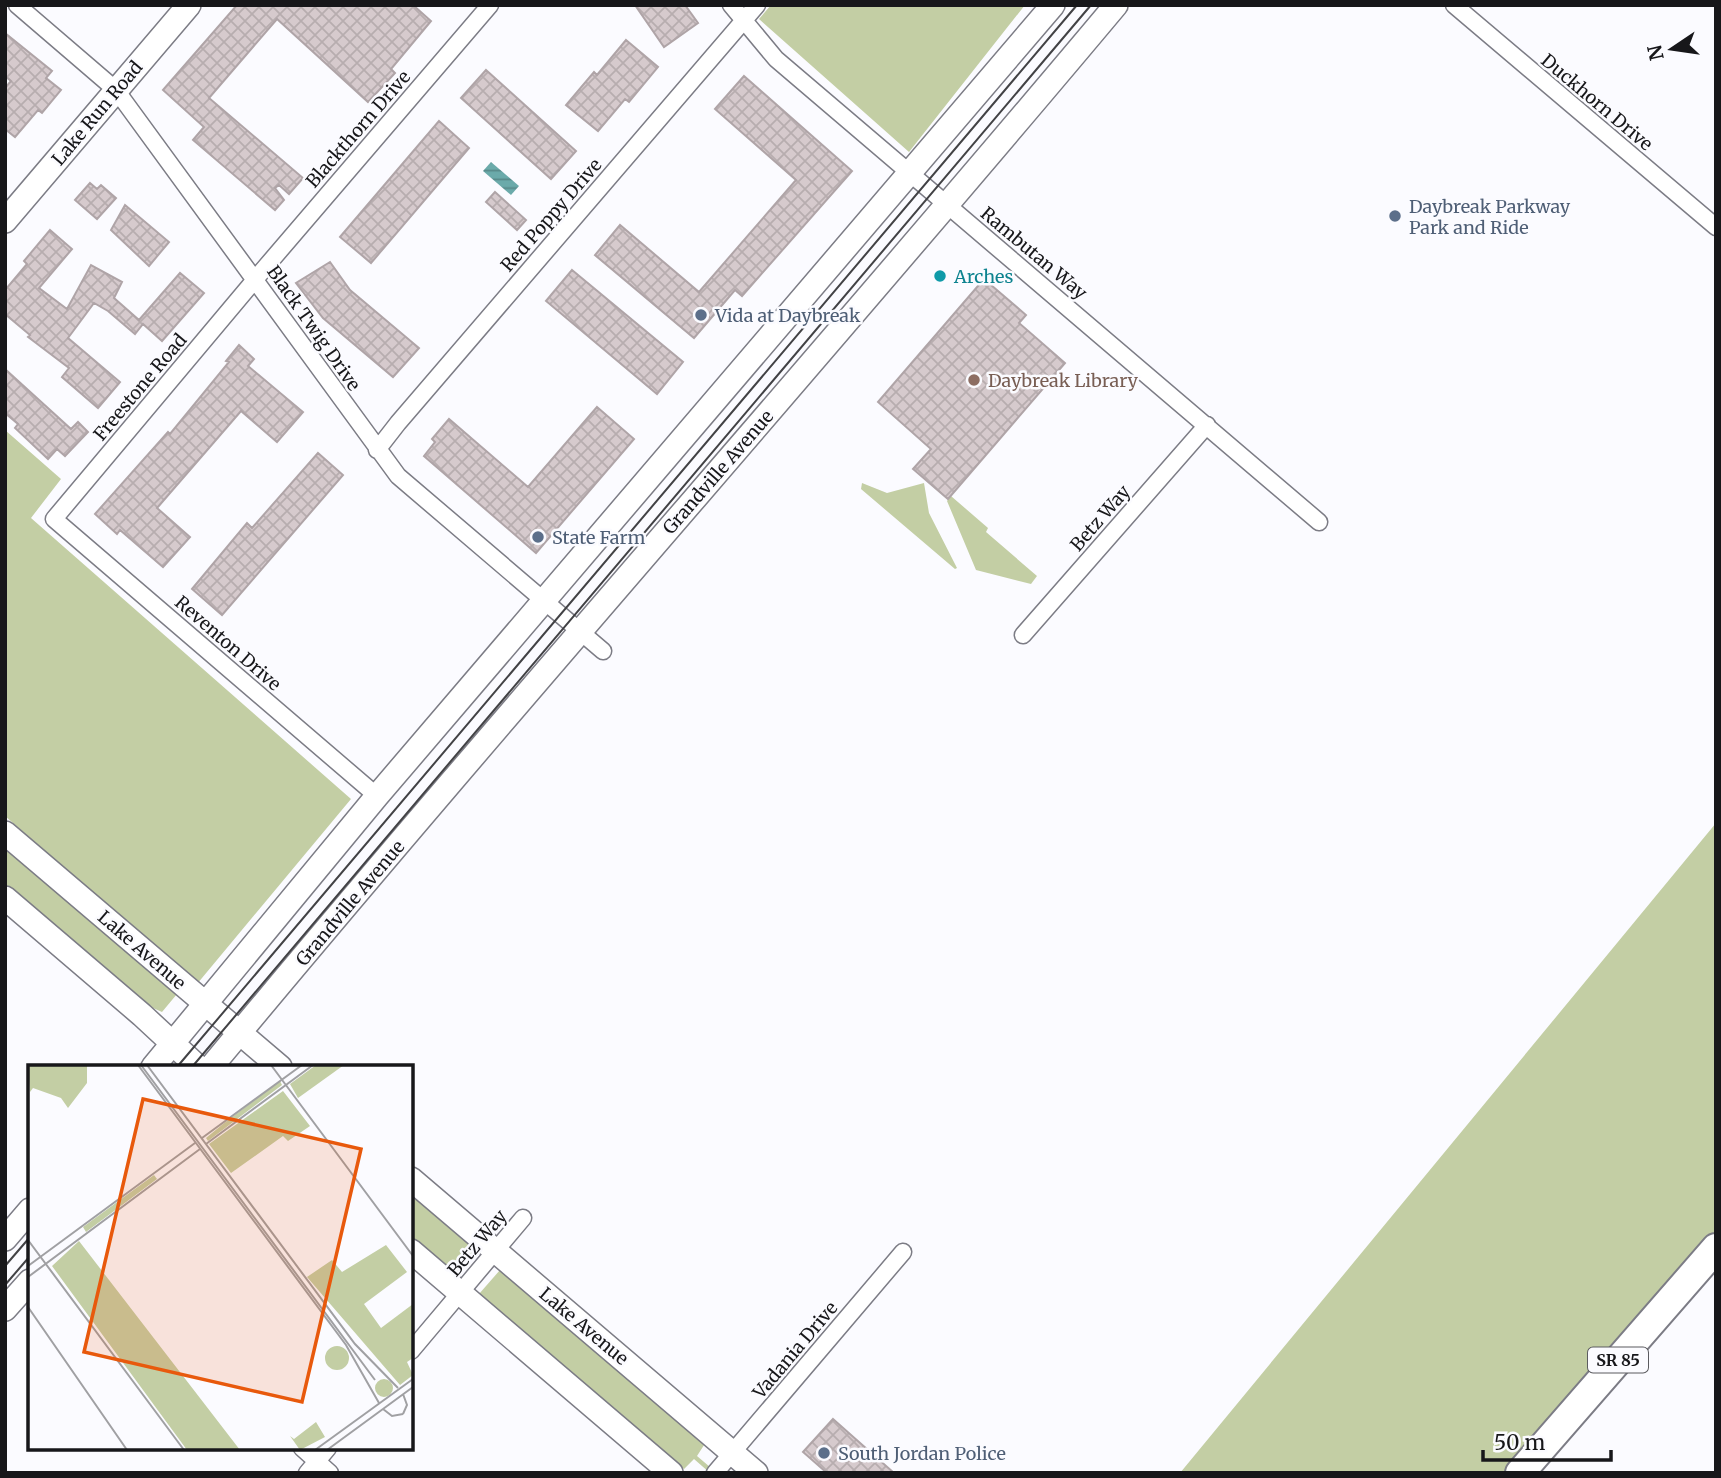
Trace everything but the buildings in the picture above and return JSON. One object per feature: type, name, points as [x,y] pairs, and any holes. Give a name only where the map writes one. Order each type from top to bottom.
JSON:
[{"type":"highway","name":"SR 85","points":[[1520,1473],[1716,1248]]},
{"type":"street","name":"Black Twig Drive","points":[[17,5],[116,90],[398,476],[603,651]]},
{"type":"street","name":"Lake Run Road","points":[[5,221],[189,5]]},
{"type":"street","name":"Blackthorn Drive","points":[[256,279],[491,5]]},
{"type":"street","name":"Rambutan Way","points":[[731,5],[775,59],[1320,522]]},
{"type":"street","name":"Red Poppy Drive","points":[[377,450],[757,5]]},
{"type":"street","points":[[155,1065],[377,796],[1053,5]]},
{"type":"street","name":"Grandville Avenue","points":[[213,1065],[1116,5]]},
{"type":"street","name":"Duckhorn Drive","points":[[1454,5],[1716,227]]},
{"type":"street","name":"Freestone Road","points":[[54,519],[256,279]]},
{"type":"street","name":"Betz Way","points":[[1023,635],[1207,425]]},
{"type":"street","name":"Reventon Drive","points":[[54,519],[377,796]]},
{"type":"street","name":"Lake Avenue","points":[[5,833],[278,1065]]},
{"type":"street","points":[[5,898],[196,1065]]},
{"type":"street","name":"Lake Avenue","points":[[413,1181],[757,1473]]},
{"type":"street","points":[[5,1239],[28,1212]]},
{"type":"street","name":"Betz Way","points":[[413,1349],[523,1218]]},
{"type":"street","name":"Vadania Drive","points":[[715,1473],[903,1252]]},
{"type":"street","points":[[413,1253],[671,1473]]},
{"type":"street","points":[[5,1309],[28,1283]]},
{"type":"street","points":[[303,1450],[312,1467],[330,1473]]},
{"type":"street","points":[[312,1467],[326,1450]]},
{"type":"green space","points":[[771,5],[1025,5],[909,152],[759,19]]},
{"type":"green space","points":[[5,430],[61,479],[31,518],[351,799],[197,984],[5,816]]},
{"type":"green space","points":[[862,483],[887,493],[924,483],[929,513],[957,568],[861,489]]},
{"type":"green space","points":[[951,496],[988,528],[986,532],[1037,576],[1031,584],[976,570],[947,501]]},
{"type":"green space","points":[[1716,823],[1716,1230],[1511,1473],[1180,1473]]},
{"type":"green space","points":[[5,845],[177,994],[162,1012],[153,1008],[99,962],[46,927],[5,892]]},
{"type":"green space","points":[[413,1192],[479,1251],[458,1275],[454,1275],[413,1241]]},
{"type":"green space","points":[[500,1270],[706,1442],[697,1456],[717,1473],[710,1473],[694,1459],[684,1469],[490,1306],[479,1294]]},
{"type":"water","points":[[491,162],[519,186],[511,195],[483,171]]},
{"type":"tram line","points":[[179,1065],[1077,5]]},
{"type":"tram line","points":[[194,1065],[1091,5]]},
{"type":"tram line","points":[[5,1266],[28,1239]]},
{"type":"tram line","points":[[5,1285],[28,1258]]},
{"type":"place","name":"Daybreak Parkway Park and Ride","points":[[1395,216]]},
{"type":"place","name":"Arches","points":[[940,276]]},
{"type":"place","name":"Vida at Daybreak","points":[[701,315]]},
{"type":"place","name":"Daybreak Library","points":[[974,380]]},
{"type":"place","name":"State Farm","points":[[538,537]]},
{"type":"place","name":"South Jordan Police","points":[[824,1453]]}]
